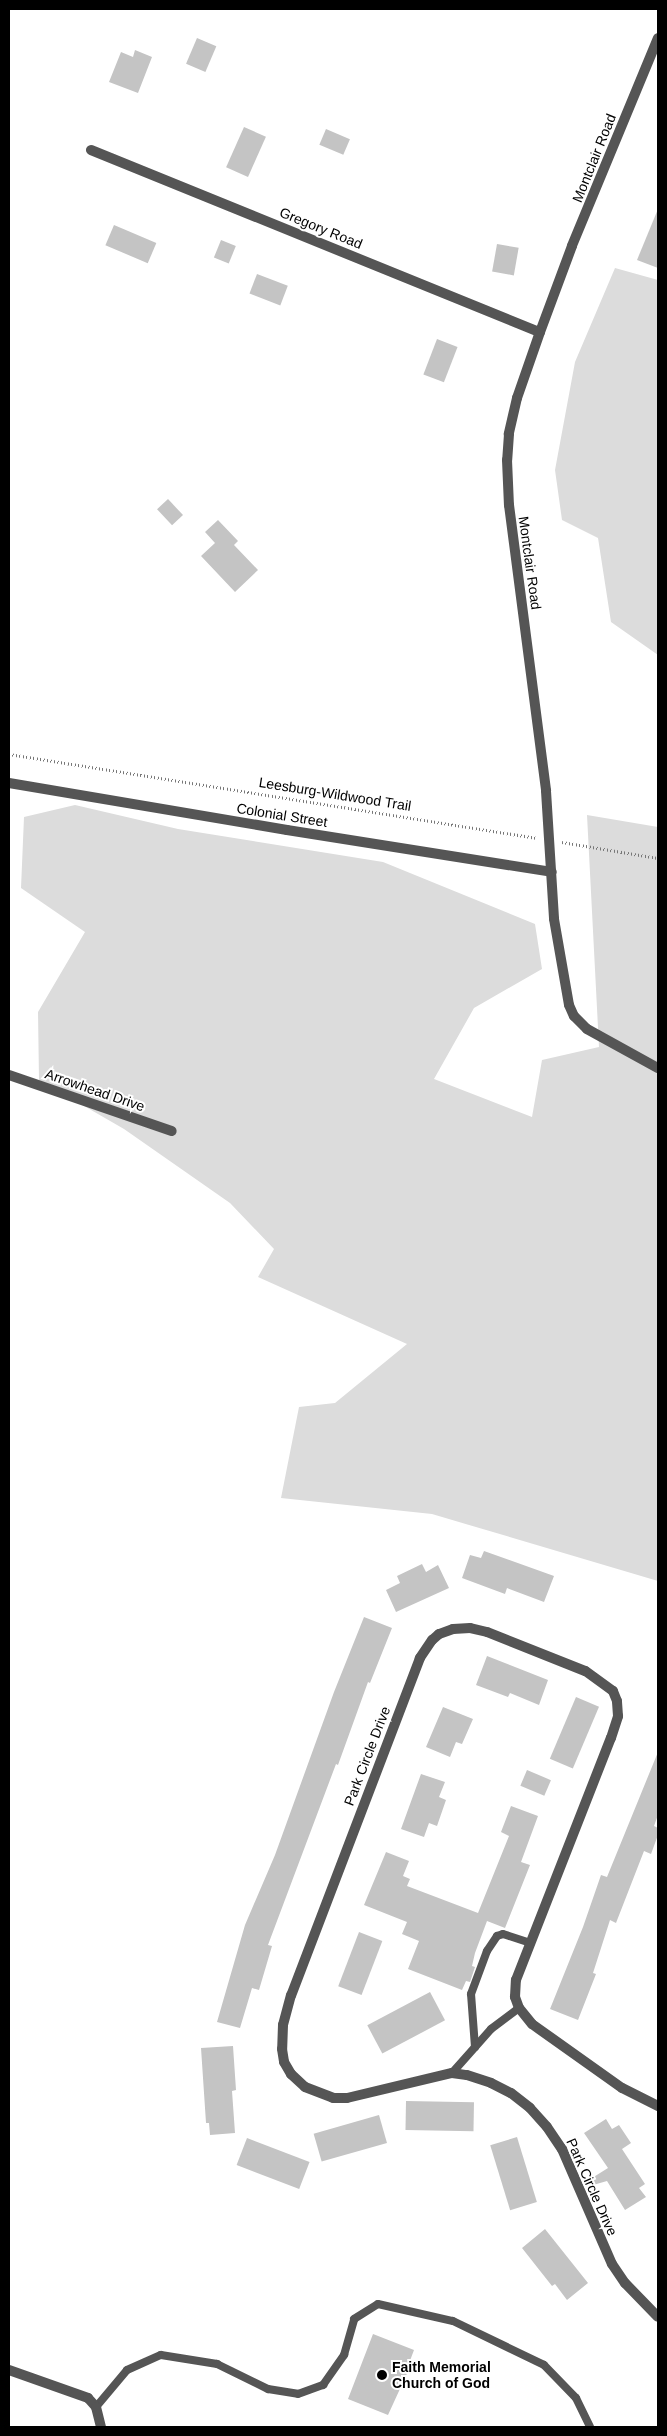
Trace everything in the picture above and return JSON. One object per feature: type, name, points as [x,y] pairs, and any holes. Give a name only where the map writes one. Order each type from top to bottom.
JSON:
[{"type":"street","name":"Montclair Road","points":[[658,38],[572,246],[540,332],[517,398],[509,434],[507,460],[509,505],[540,742],[552,872],[554,919],[569,1004],[574,1016],[587,1028],[658,1068]]},
{"type":"street","name":"Gregory Road","points":[[91,150],[540,332]]},
{"type":"street","name":"Colonial Street","points":[[9,783],[296,832],[552,872]]},
{"type":"street","name":"Arrowhead Drive","points":[[9,1075],[172,1131]]},
{"type":"street","name":"Park Circle Drive","points":[[519,2008],[515,1997],[516,1980],[618,1716],[617,1701],[613,1691],[585,1671],[487,1632],[470,1628],[453,1629],[439,1634],[432,1640],[420,1658],[291,1995],[284,2025],[282,2049],[284,2062],[292,2074],[305,2087],[333,2098],[348,2098],[452,2073],[483,2080],[510,2093],[530,2108],[547,2127],[562,2149],[612,2264],[625,2283],[658,2317]]},
{"type":"street","points":[[519,2008],[532,2024],[622,2088],[658,2106]]},
{"type":"street","points":[[9,2370],[88,2398],[96,2407],[101,2427]]},
{"type":"lane","points":[[475,2047],[471,1994],[487,1951],[497,1936],[503,1934],[531,1943]]},
{"type":"lane","points":[[452,2073],[491,2029],[519,2008]]},
{"type":"lane","points":[[96,2407],[127,2370],[160,2355],[217,2364],[268,2389],[298,2394],[323,2385],[344,2355],[354,2319],[378,2304],[453,2321],[544,2365],[576,2398],[590,2427]]},
{"type":"path","name":"Leesburg-Wildwood Trail","points":[[9,754],[658,858]]},
{"type":"shaded area","points":[[615,268],[658,280],[658,655],[611,622],[598,538],[562,520],[555,470],[575,362]]},
{"type":"shaded area","points":[[75,805],[178,829],[383,862],[535,924],[542,969],[474,1008],[434,1079],[532,1117],[542,1060],[599,1047],[587,815],[658,827],[658,1581],[432,1514],[281,1498],[299,1407],[335,1403],[407,1344],[258,1277],[274,1249],[230,1203],[124,1129],[39,1080],[38,1012],[85,932],[21,888],[24,817]]},
{"type":"building","points":[[197,38],[216,46],[205,72],[186,64]]},
{"type":"building","points":[[135,50],[152,57],[138,93],[109,82],[121,52],[133,57]]},
{"type":"building","points":[[244,127],[266,137],[248,177],[226,167]]},
{"type":"building","points":[[326,129],[350,139],[343,155],[319,145]]},
{"type":"building","points":[[658,209],[658,268],[637,260]]},
{"type":"building","points":[[114,225],[156,243],[148,263],[105,245]]},
{"type":"building","points":[[221,240],[236,246],[229,264],[214,258]]},
{"type":"building","points":[[497,244],[519,248],[514,275],[492,272]]},
{"type":"building","points":[[257,274],[288,286],[280,305],[249,294]]},
{"type":"building","points":[[437,339],[458,347],[444,382],[423,374]]},
{"type":"building","points":[[168,499],[183,515],[172,525],[157,509]]},
{"type":"building","points":[[218,520],[238,541],[234,545],[258,570],[235,592],[201,556],[215,543],[205,532]]},
{"type":"building","points":[[484,1551],[554,1576],[544,1602],[507,1588],[505,1594],[462,1578],[470,1555],[481,1558]]},
{"type":"building","points":[[422,1564],[426,1572],[438,1565],[449,1588],[396,1612],[386,1590],[400,1583],[397,1576]]},
{"type":"building","points":[[364,1617],[392,1628],[370,1683],[368,1682],[268,1945],[272,1946],[259,1990],[252,1988],[240,2028],[217,2022],[245,1925],[275,1855],[334,1692]]},
{"type":"building","points":[[487,1656],[548,1680],[539,1705],[510,1693],[508,1697],[476,1685]]},
{"type":"building","points":[[576,1697],[599,1707],[573,1768],[550,1759]]},
{"type":"building","points":[[443,1707],[473,1719],[462,1744],[456,1742],[450,1757],[426,1747]]},
{"type":"building","points":[[658,1752],[658,1815],[654,1826],[658,1828],[658,1835],[651,1854],[644,1851],[616,1923],[610,1920],[593,1973],[596,1974],[578,2020],[550,2009],[583,1927],[601,1875],[607,1877]]},
{"type":"building","points":[[527,1770],[551,1780],[544,1796],[520,1786]]},
{"type":"building","points":[[421,1774],[445,1782],[439,1797],[446,1800],[437,1826],[429,1823],[424,1837],[401,1829]]},
{"type":"building","points":[[511,1806],[538,1816],[521,1862],[530,1865],[505,1928],[487,1921],[475,1953],[472,1966],[475,1967],[470,1982],[466,1981],[462,1990],[408,1969],[419,1941],[402,1934],[407,1922],[364,1905],[386,1852],[409,1861],[403,1876],[410,1879],[407,1886],[478,1913],[509,1836],[501,1832]]},
{"type":"building","points":[[359,1932],[382,1941],[362,1995],[338,1986]]},
{"type":"building","points":[[430,1992],[445,2020],[382,2054],[367,2025]]},
{"type":"building","points":[[233,2046],[236,2090],[232,2091],[235,2133],[210,2135],[209,2123],[206,2123],[201,2048]]},
{"type":"building","points":[[406,2101],[474,2102],[473,2131],[405,2130]]},
{"type":"building","points":[[379,2115],[387,2143],[322,2162],[314,2134]]},
{"type":"building","points":[[606,2119],[612,2129],[619,2125],[631,2143],[622,2149],[645,2184],[639,2188],[646,2197],[625,2210],[607,2181],[586,2187],[584,2183],[608,2168],[584,2133]]},
{"type":"building","points":[[517,2137],[537,2202],[510,2210],[490,2145]]},
{"type":"building","points":[[247,2138],[310,2162],[299,2189],[237,2165]]},
{"type":"building","points":[[545,2229],[588,2283],[567,2300],[555,2284],[552,2286],[522,2248]]},
{"type":"building","points":[[373,2334],[414,2350],[408,2366],[410,2367],[388,2415],[348,2399]]},
{"type":"place","name":"Faith Memorial Church of God","points":[[382,2375]]}]
